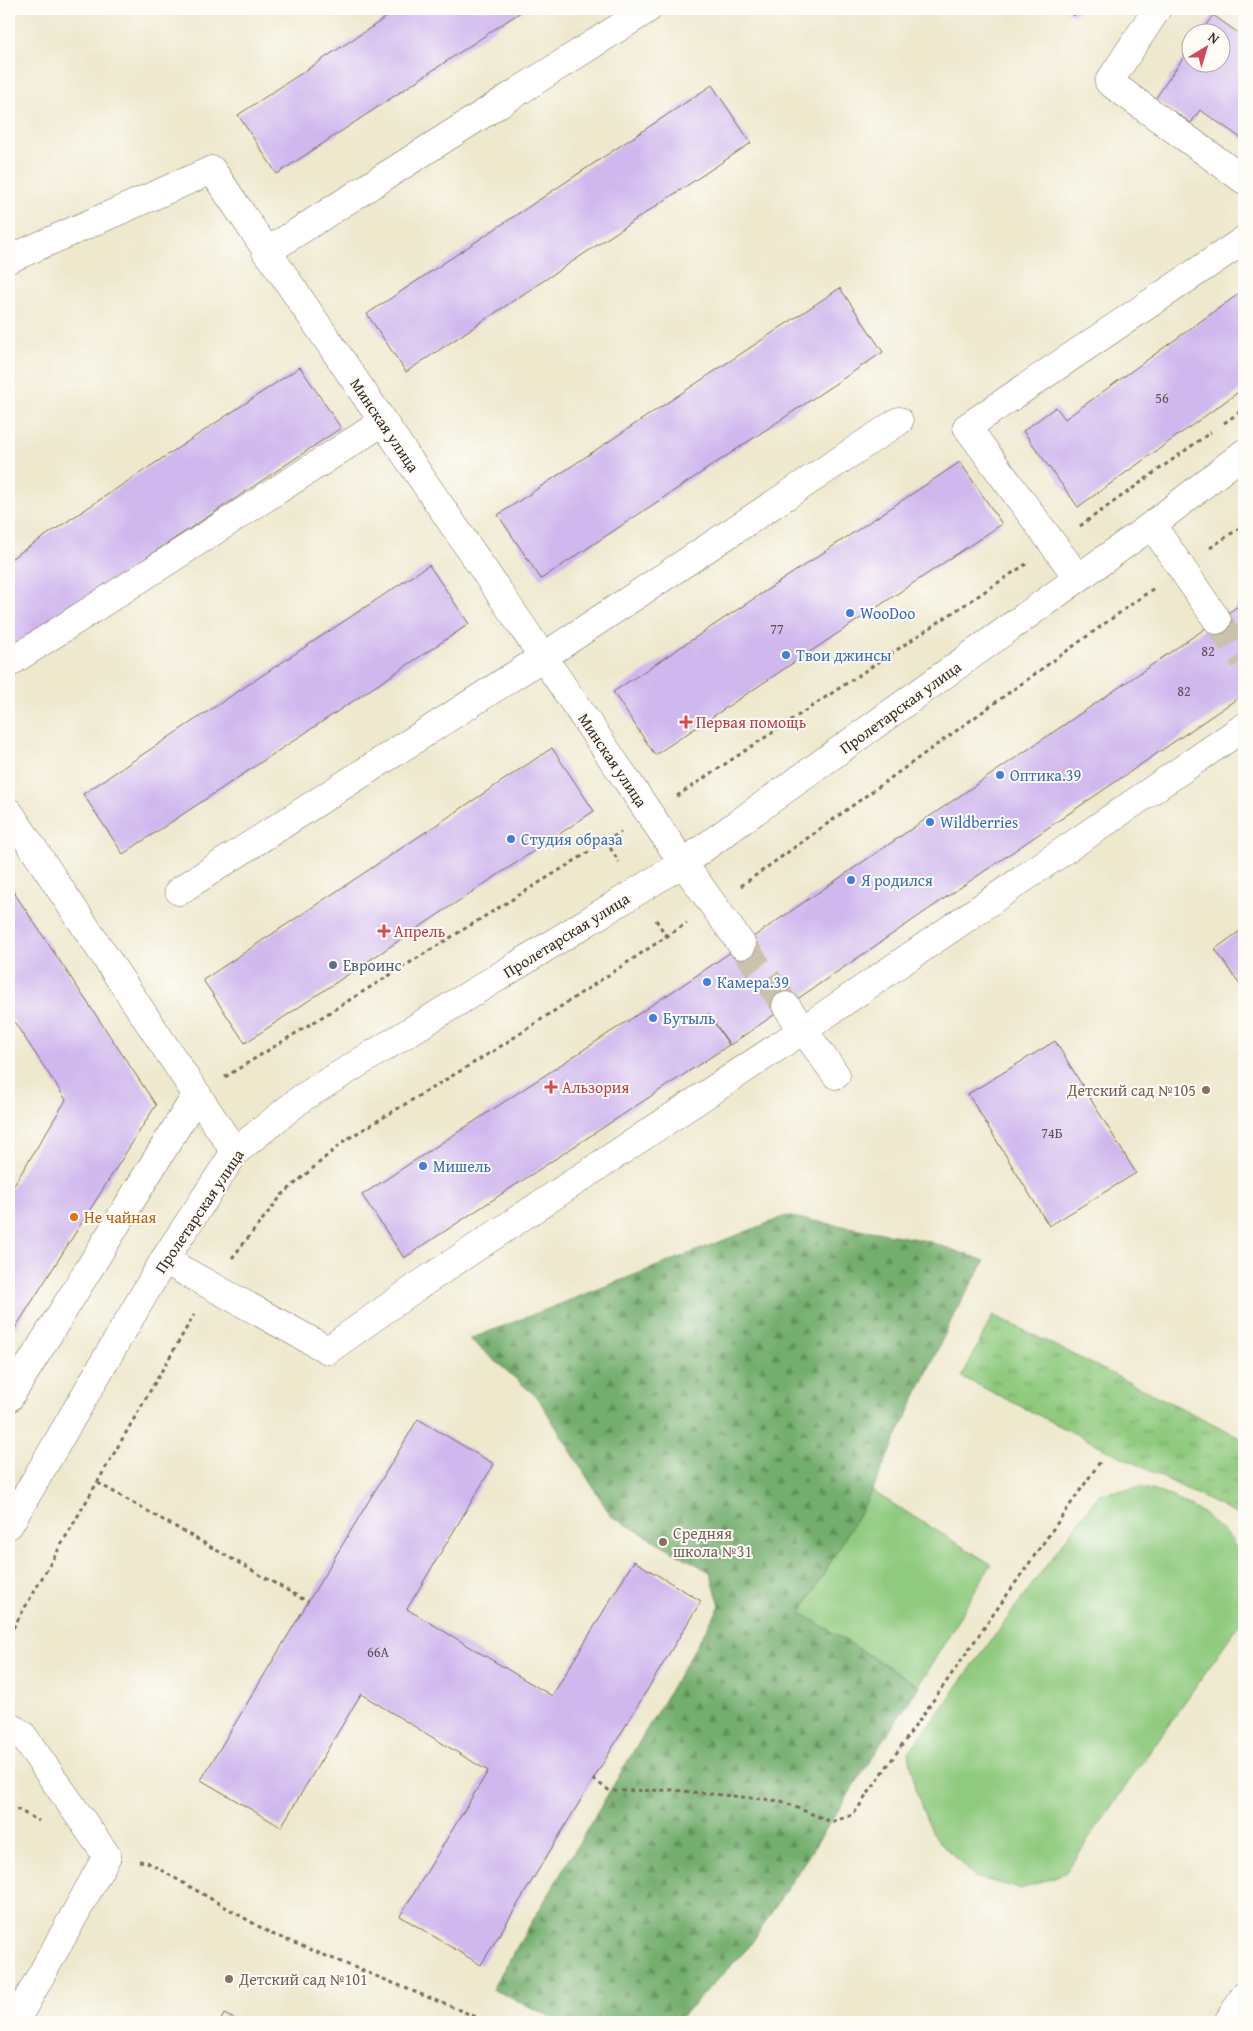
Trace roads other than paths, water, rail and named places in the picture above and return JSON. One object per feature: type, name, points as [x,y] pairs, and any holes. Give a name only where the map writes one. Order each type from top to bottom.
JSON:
[{"type":"main road","points":[[266,252],[648,9]]},
{"type":"main road","points":[[1157,9],[1109,82],[1244,180]]},
{"type":"main road","name":"Минская улица","points":[[9,260],[212,170],[683,863],[742,945]]},
{"type":"main road","points":[[1078,578],[967,427],[1244,240]]},
{"type":"main road","points":[[179,891],[543,657],[900,421]]},
{"type":"main road","points":[[9,663],[382,422]]},
{"type":"main road","name":"Пролетарская улица","points":[[9,1525],[164,1260],[235,1152],[302,1098],[683,863],[1152,525],[1244,453]]},
{"type":"main road","points":[[1152,525],[1217,620]]},
{"type":"main road","points":[[164,1260],[211,1284],[328,1350],[418,1286],[803,1030],[1244,727]]},
{"type":"main road","points":[[9,812],[235,1152]]},
{"type":"main road","points":[[786,1006],[836,1075]]},
{"type":"main road","points":[[9,1398],[197,1094]]},
{"type":"main road","points":[[9,1726],[22,1734],[106,1856],[15,2022]]},
{"type":"main road","points":[[1228,2022],[1244,1996]]},
{"type":"tunnel","points":[[1217,620],[1244,660]]},
{"type":"tunnel","points":[[742,945],[786,1006]]},
{"type":"place","name":"WooDoo","points":[[850,613]]},
{"type":"place","name":"Твои джинсы","points":[[786,655]]},
{"type":"place","name":"Первая помощь","points":[[686,722]]},
{"type":"place","name":"Оптика.39","points":[[1000,775]]},
{"type":"place","name":"Wildberries","points":[[930,822]]},
{"type":"place","name":"Студия образа","points":[[511,839]]},
{"type":"place","name":"Я родился","points":[[851,880]]},
{"type":"place","name":"Апрель","points":[[384,931]]},
{"type":"place","name":"Евроинс","points":[[333,965]]},
{"type":"place","name":"Камера.39","points":[[707,982]]},
{"type":"place","name":"Бутыль","points":[[653,1018]]},
{"type":"place","name":"Альзория","points":[[551,1087]]},
{"type":"place","name":"Детский сад №105","points":[[1206,1090]]},
{"type":"place","name":"Мишель","points":[[423,1166]]},
{"type":"place","name":"Не чайная","points":[[74,1217]]},
{"type":"place","name":"Средняя школа №31","points":[[663,1542]]},
{"type":"place","name":"Детский сад №101","points":[[229,1979]]}]
